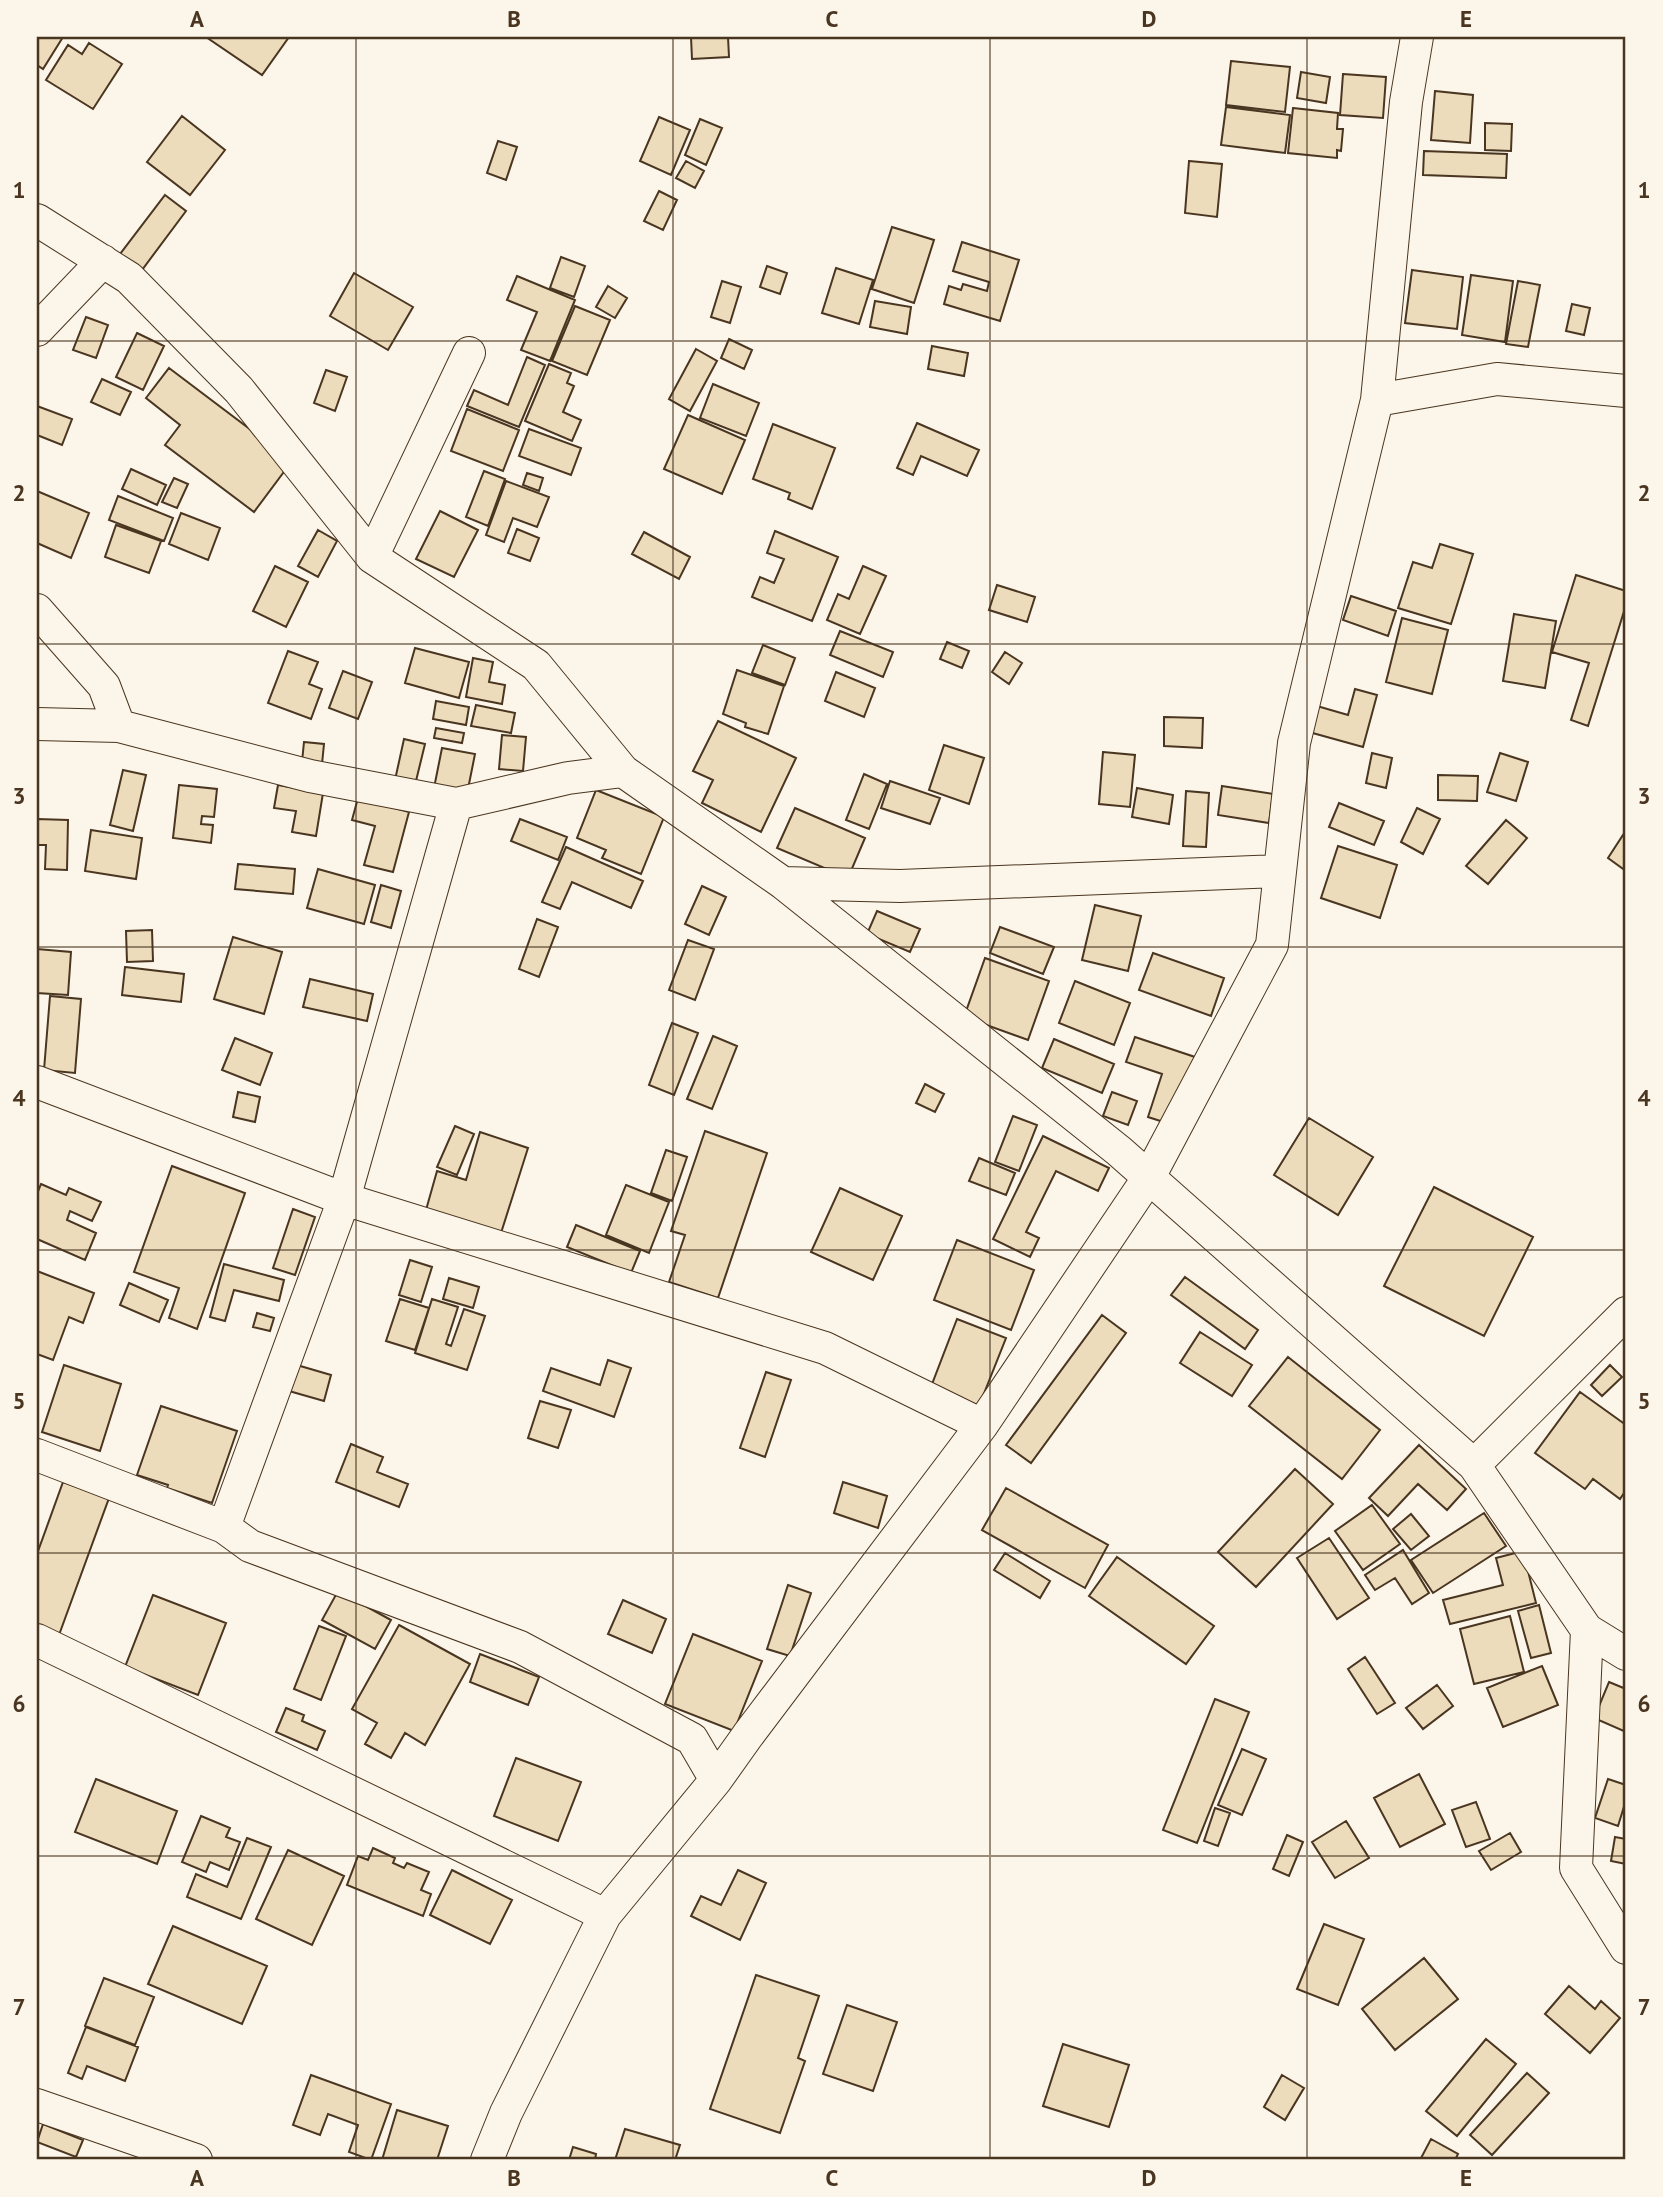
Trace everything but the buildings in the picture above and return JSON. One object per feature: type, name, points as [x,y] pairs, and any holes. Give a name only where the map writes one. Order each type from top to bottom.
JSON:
[{"type":"street","points":[[487,2160],[506,2113],[604,1915],[716,1780],[982,1425],[1149,1177],[1272,945],[1294,743],[1377,400],[1406,102],[1417,37]]},
{"type":"street","points":[[37,220],[129,278],[239,390],[372,557],[536,665],[623,771],[783,883],[1119,1151],[1474,1465],[1587,1630],[1626,1654]]},
{"type":"street","points":[[37,330],[103,261]]},
{"type":"street","points":[[372,557],[469,353]]},
{"type":"street","points":[[1377,400],[1497,379],[1626,391]]},
{"type":"street","points":[[37,610],[104,685],[119,726]]},
{"type":"street","points":[[37,724],[119,726],[310,776],[456,804],[568,778],[623,771]]},
{"type":"street","points":[[224,1527],[344,1199],[456,804]]},
{"type":"street","points":[[783,883],[900,886],[1280,872]]},
{"type":"street","points":[[37,1082],[344,1199],[825,1348],[982,1425]]},
{"type":"street","points":[[1474,1465],[1626,1314]]},
{"type":"street","points":[[37,1455],[224,1527],[250,1546],[520,1647],[692,1739],[716,1780]]},
{"type":"street","points":[[1587,1630],[1576,1868],[1626,1948]]},
{"type":"street","points":[[37,1640],[604,1915]]},
{"type":"street","points":[[37,2105],[196,2160]]}]
